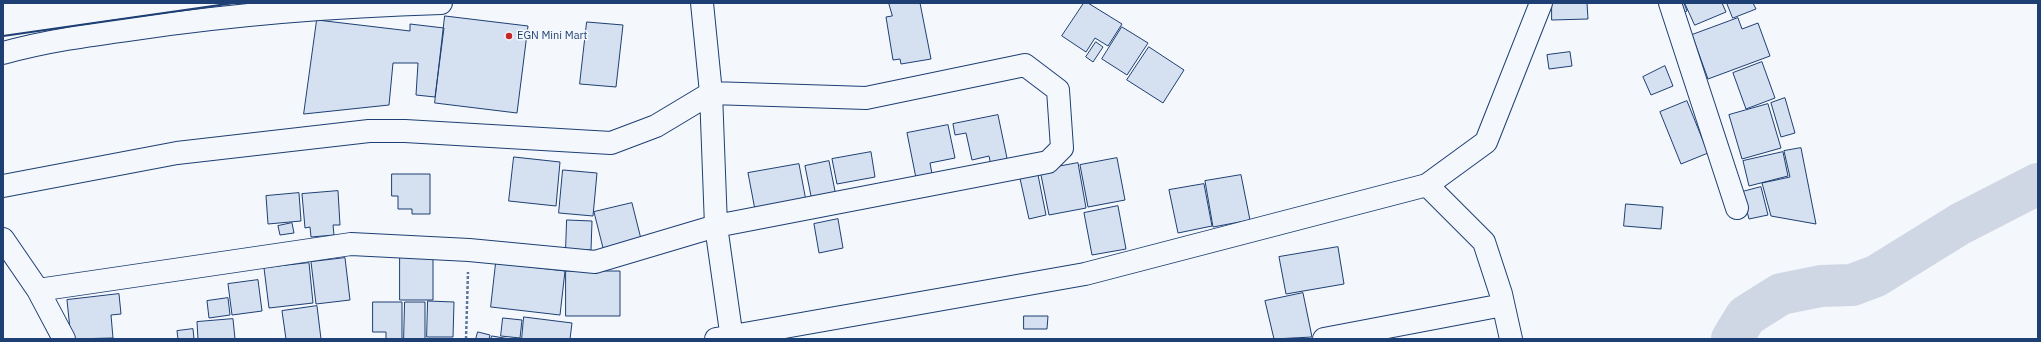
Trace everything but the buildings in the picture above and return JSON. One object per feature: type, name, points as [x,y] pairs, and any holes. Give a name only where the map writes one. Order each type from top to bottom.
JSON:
[{"type":"street","points":[[3,53],[25,47],[89,35],[199,19],[320,9],[441,3]]},
{"type":"street","points":[[702,3],[711,93],[716,226],[726,338],[1085,274],[1427,185],[1486,142],[1541,3]]},
{"type":"street","points":[[1670,3],[1737,208]]},
{"type":"street","points":[[3,186],[177,153],[369,131],[405,131],[612,143],[656,126],[711,93],[866,98],[1025,65],[1058,90],[1062,148],[1048,162],[716,226],[595,262],[469,250],[351,244],[38,290]]},
{"type":"street","points":[[1427,185],[1484,242],[1503,305],[1511,339]]},
{"type":"street","points":[[3,239],[38,290],[64,339]]},
{"type":"street","points":[[1324,339],[1503,305]]},
{"type":"path","points":[[466,339],[469,250]]},
{"type":"waterway","points":[[1732,339],[1746,316],[1781,294],[1821,286],[1852,285],[1876,276],[1960,224],[2038,184]]},
{"type":"wall","points":[[3,36],[234,3]]},
{"type":"place","name":"EGN Mini Mart","points":[[509,36]]}]
